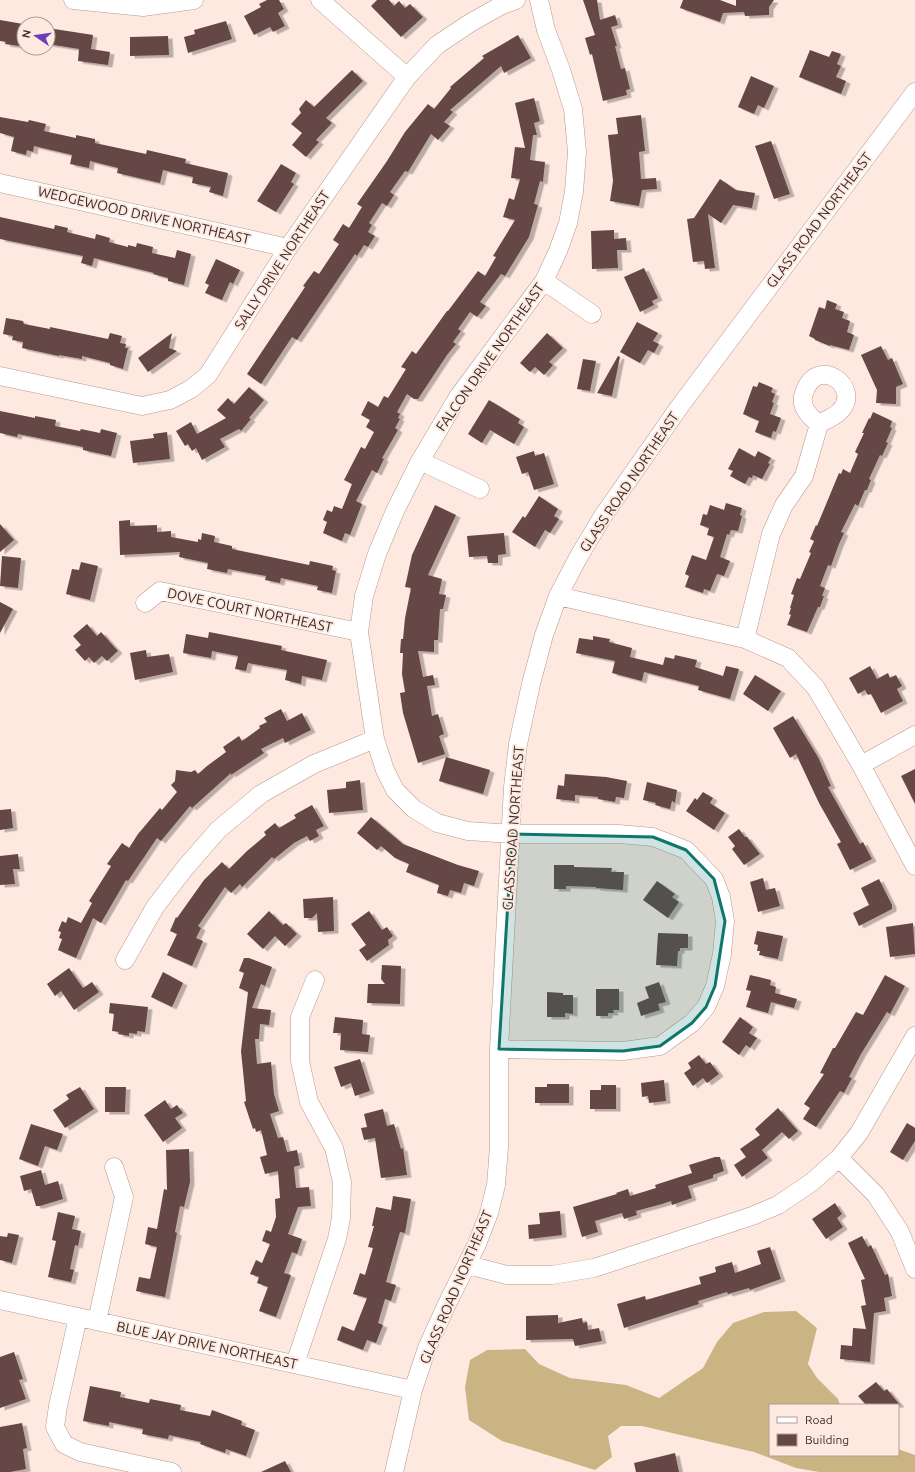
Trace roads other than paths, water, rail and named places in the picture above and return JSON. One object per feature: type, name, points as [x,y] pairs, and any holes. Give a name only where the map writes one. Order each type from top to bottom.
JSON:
[{"type":"street","points":[[73,0],[143,7],[194,0]]},
{"type":"street","points":[[320,0],[406,77]]},
{"type":"street","name":"SALLY DRIVE NORTHEAST","points":[[0,376],[142,406],[170,400],[192,389],[208,375],[288,248],[406,77],[437,45],[470,23],[502,5],[516,0]]},
{"type":"street","name":"FALCON DRIVE NORTHEAST","points":[[499,1048],[624,1051],[660,1046],[692,1023],[706,1007],[716,986],[722,954],[725,921],[721,897],[714,879],[686,850],[653,837],[619,834],[512,834],[468,831],[437,823],[414,809],[396,790],[385,770],[375,739],[359,632],[364,596],[377,554],[395,511],[420,460],[458,397],[544,281],[558,251],[568,223],[574,192],[577,152],[572,109],[561,70],[546,30],[539,0]]},
{"type":"street","name":"GLASS ROAD NORTHEAST","points":[[394,1472],[413,1390],[427,1348],[447,1304],[468,1265],[489,1213],[496,1185],[499,1147],[499,1048],[512,834],[513,787],[518,744],[531,684],[544,635],[558,596],[579,556],[625,483],[680,406],[915,92]]},
{"type":"street","name":"WEDGEWOOD DRIVE NORTHEAST","points":[[0,183],[288,248]]},
{"type":"street","points":[[544,281],[592,314]]},
{"type":"street","points":[[745,639],[771,534],[784,505],[804,476],[819,424]]},
{"type":"street","points":[[420,460],[480,489]]},
{"type":"street","name":"DOVE COURT NORTHEAST","points":[[145,603],[160,591],[359,632]]},
{"type":"street","points":[[558,596],[745,639],[788,658],[816,688],[861,765],[915,866]]},
{"type":"street","points":[[861,765],[915,735]]},
{"type":"street","points":[[124,960],[155,907],[185,868],[218,830],[261,794],[314,764],[375,739]]},
{"type":"street","points":[[296,1364],[337,1239],[341,1218],[342,1182],[334,1148],[309,1102],[300,1061],[300,1017],[315,980]]},
{"type":"street","points":[[468,1265],[507,1275],[552,1275],[594,1268],[752,1216],[778,1205],[812,1182],[839,1158],[859,1133],[915,1036]]},
{"type":"street","points":[[839,1158],[876,1195],[900,1232],[915,1269]]},
{"type":"street","points":[[97,1321],[124,1197],[114,1167]]},
{"type":"street","name":"BLUE JAY DRIVE NORTHEAST","points":[[0,1300],[413,1390]]},
{"type":"street","points":[[78,1317],[58,1406],[55,1427],[64,1444],[80,1452],[172,1472]]}]
